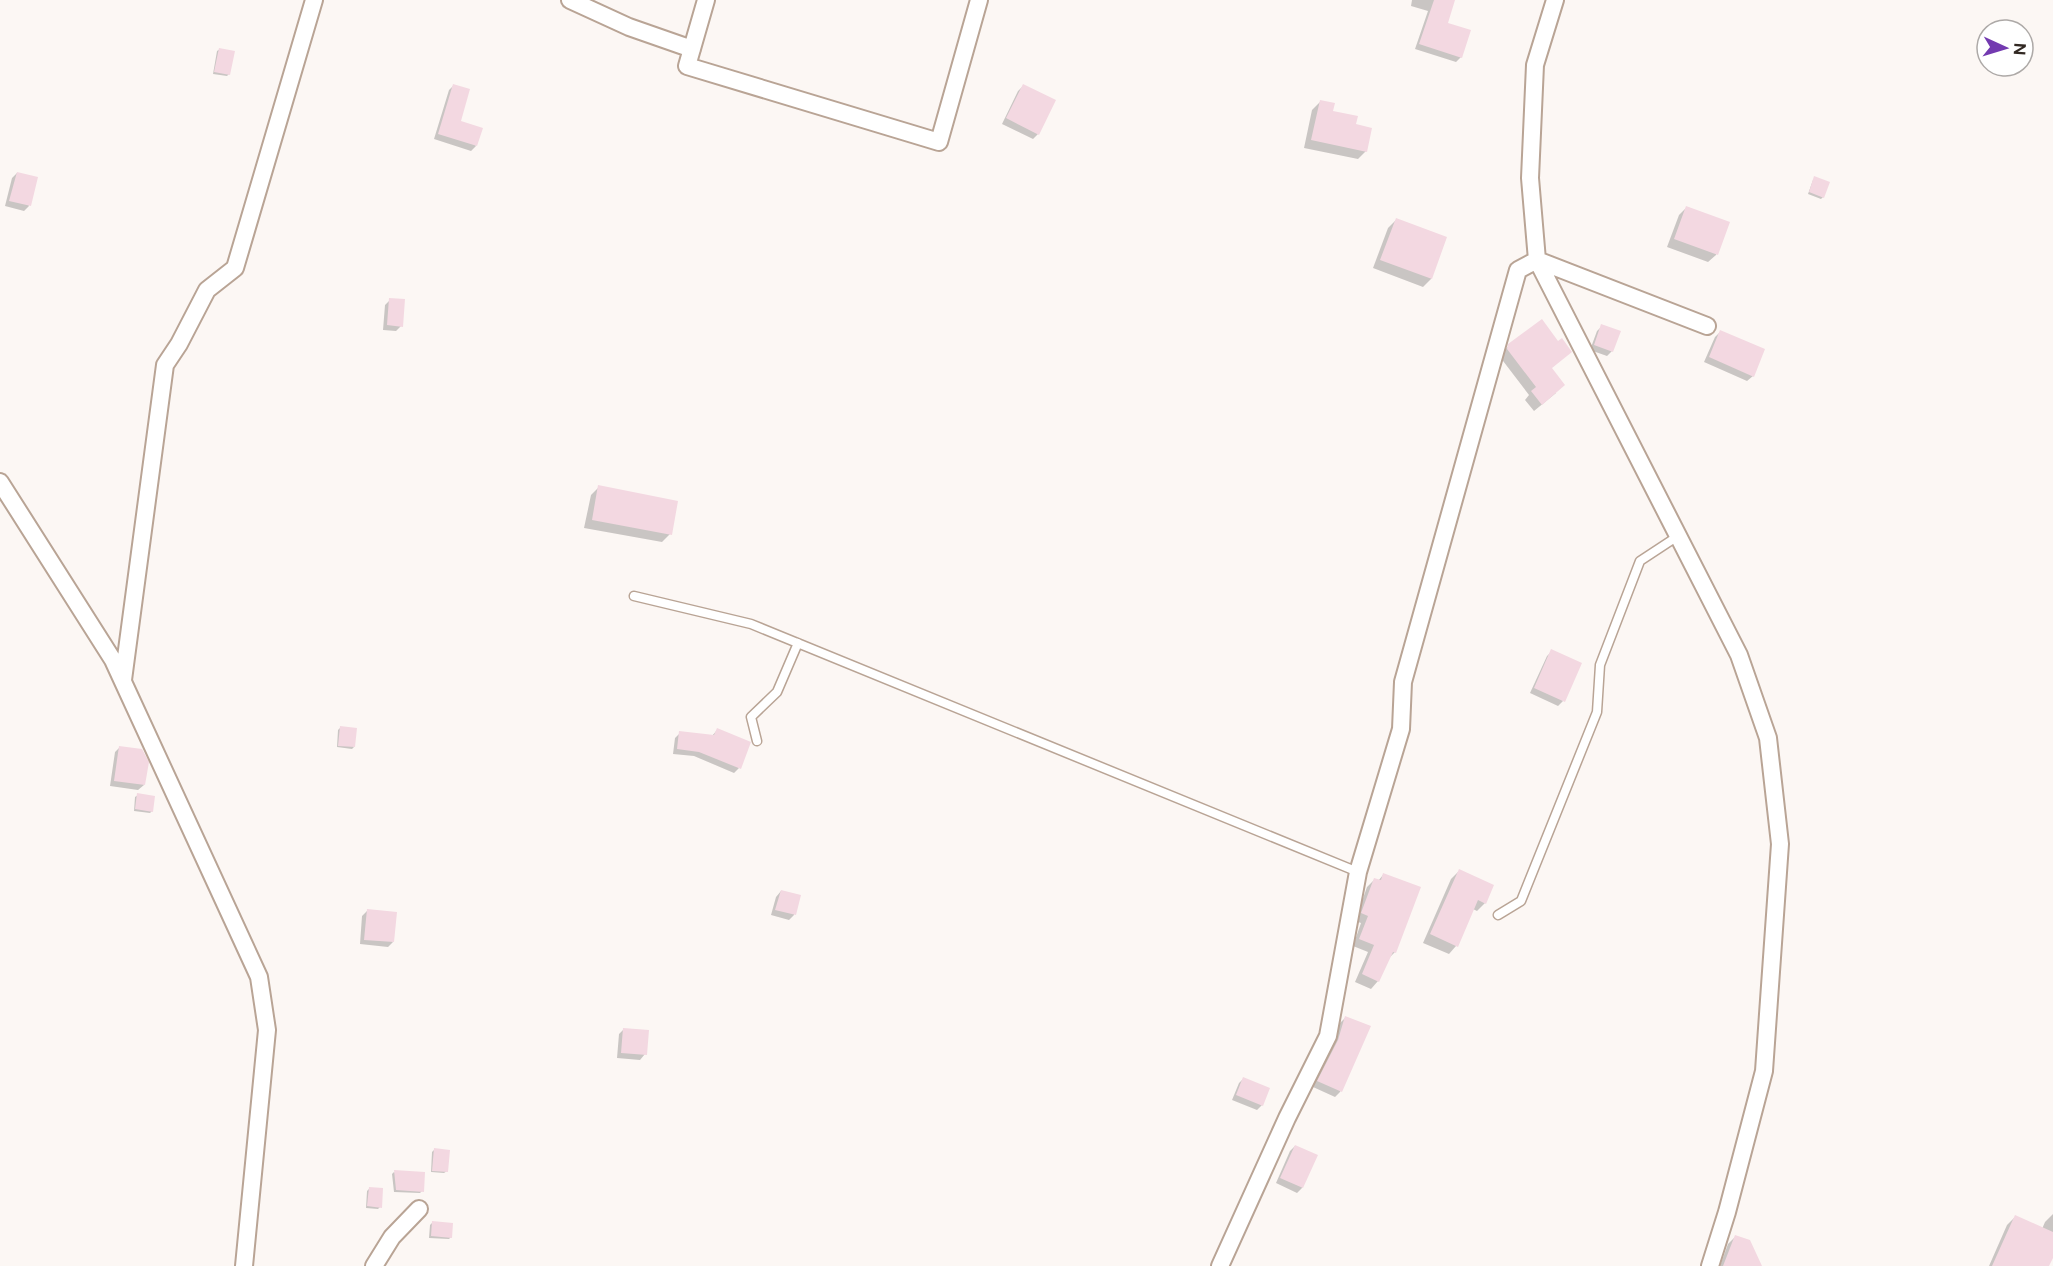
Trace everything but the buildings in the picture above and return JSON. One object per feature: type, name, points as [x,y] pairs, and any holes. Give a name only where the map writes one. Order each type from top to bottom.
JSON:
[{"type":"street","points":[[122,681],[165,365],[179,344],[207,290],[235,268],[314,0]]},
{"type":"street","points":[[570,0],[629,27],[692,49]]},
{"type":"street","points":[[706,0],[687,66],[939,142],[980,0]]},
{"type":"street","points":[[1555,0],[1535,65],[1530,178],[1537,260],[1739,655],[1768,738],[1780,844],[1764,1071],[1727,1212],[1710,1266]]},
{"type":"street","points":[[1220,1266],[1287,1118],[1328,1036],[1358,872],[1401,729],[1403,682],[1518,270],[1537,260],[1707,326]]},
{"type":"street","points":[[0,482],[113,660],[259,977],[267,1030],[244,1266]]},
{"type":"street","points":[[374,1266],[392,1237],[419,1209]]},
{"type":"lane","points":[[1498,915],[1521,901],[1597,712],[1600,665],[1640,561],[1678,536]]},
{"type":"lane","points":[[634,596],[751,624],[1358,872]]},
{"type":"lane","points":[[757,741],[750,717],[777,692],[798,643]]}]
